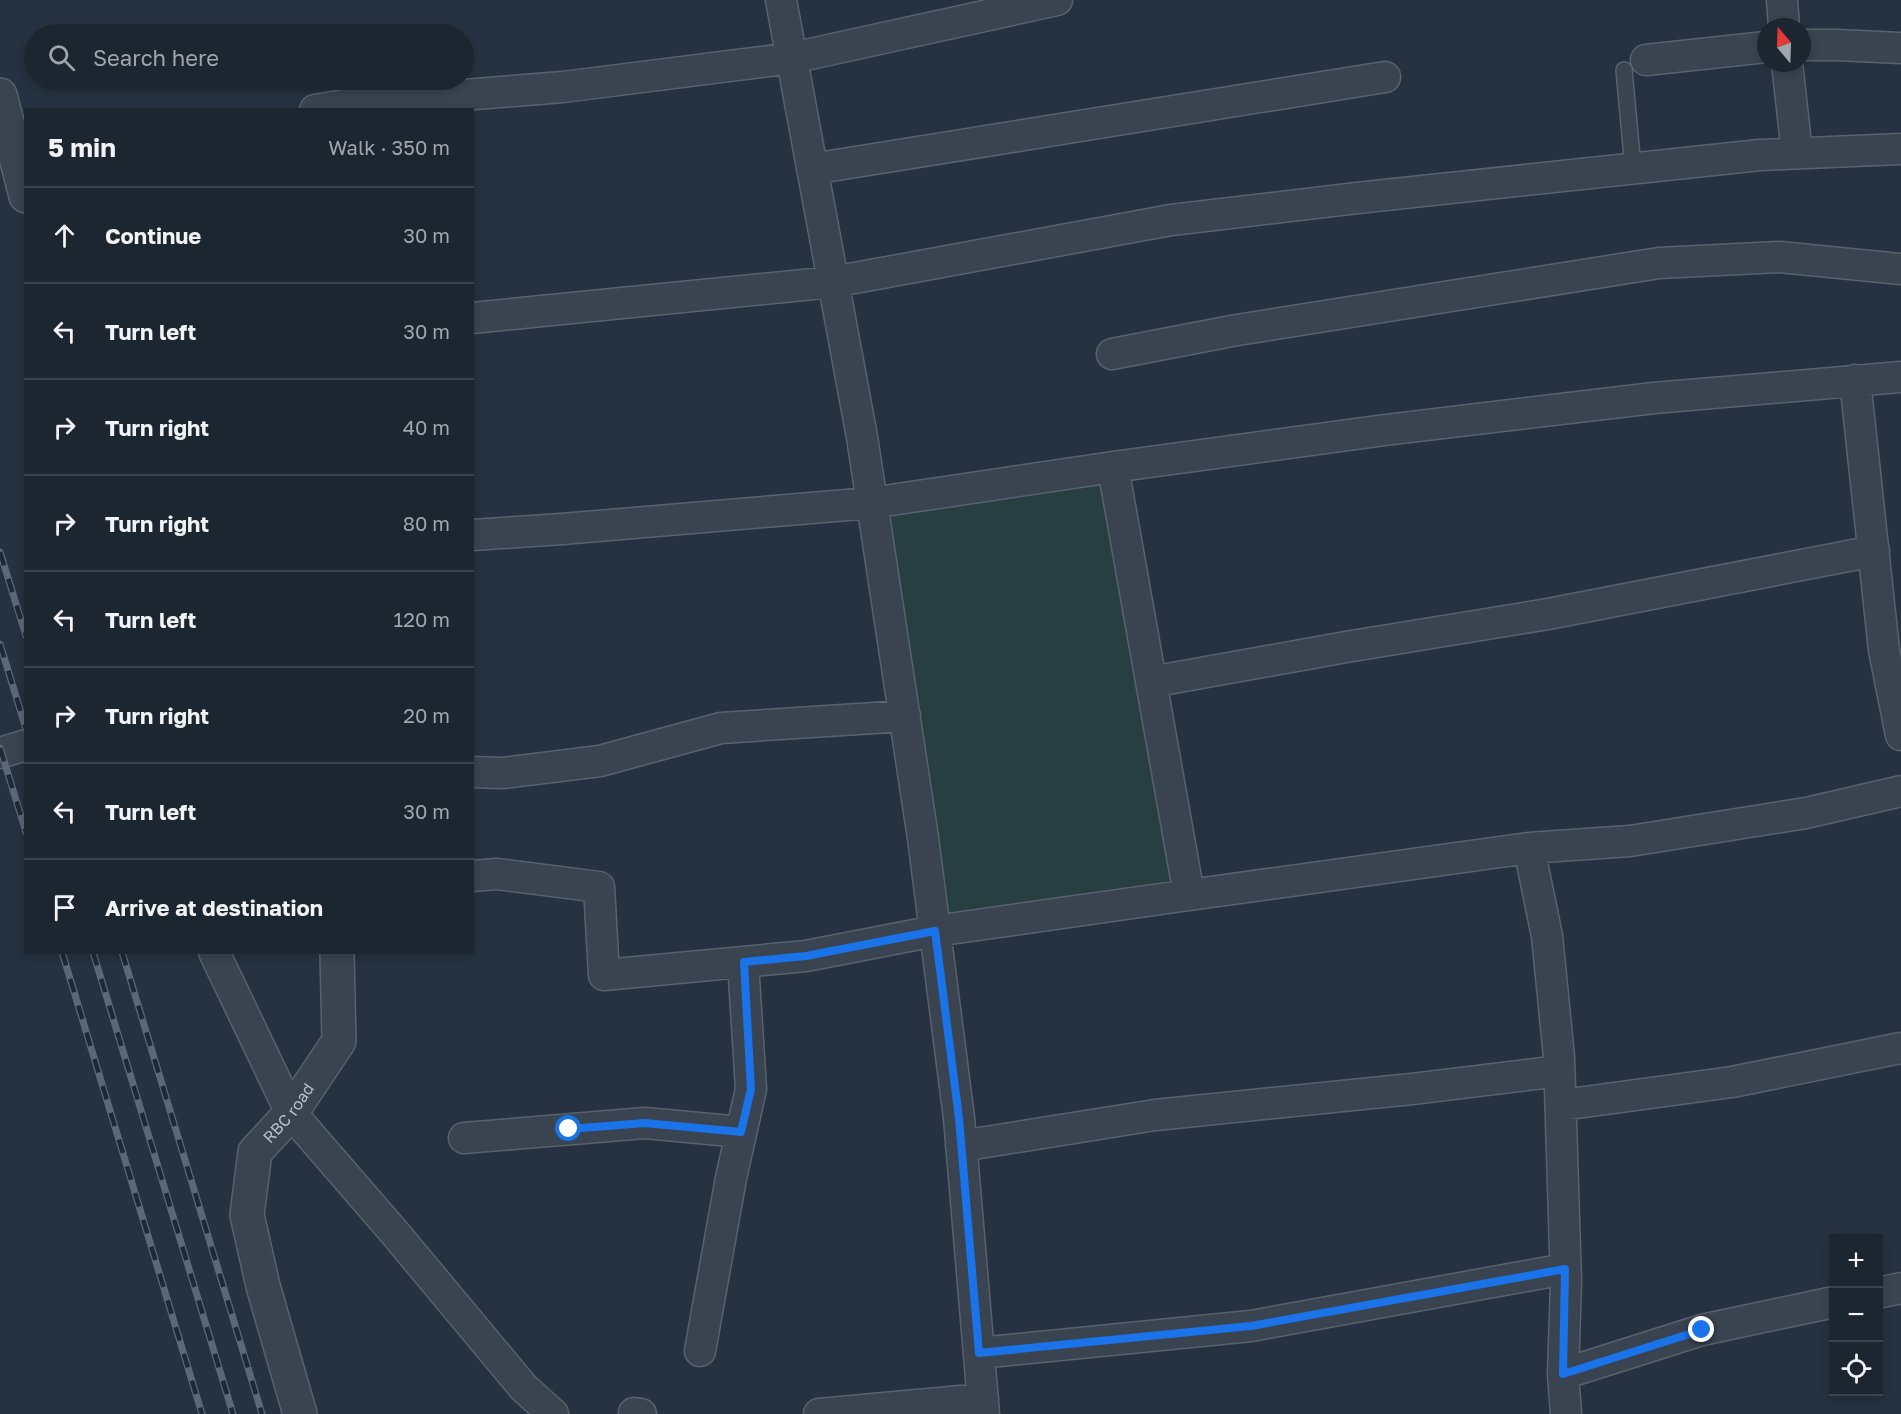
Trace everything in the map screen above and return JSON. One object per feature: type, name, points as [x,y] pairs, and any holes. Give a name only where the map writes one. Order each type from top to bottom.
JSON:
[{"type":"street","points":[[781,0],[862,437],[935,931],[961,1146],[983,1406],[819,1414]]},
{"type":"street","points":[[327,108],[351,104],[563,87],[792,58],[1057,0]]},
{"type":"street","points":[[1782,0],[1783,18]]},
{"type":"street","points":[[1811,45],[1901,48]]},
{"type":"street","points":[[1635,65],[1757,48]]},
{"type":"street","points":[[1788,72],[1797,153]]},
{"type":"street","points":[[812,169],[1385,77]]},
{"type":"street","points":[[0,94],[20,151],[24,181]]},
{"type":"street","points":[[474,318],[833,282],[1172,220],[1760,154],[1901,149]]},
{"type":"street","points":[[1112,354],[1237,330],[1659,263],[1779,257],[1901,269]]},
{"type":"street","points":[[474,534],[562,529],[871,503],[1385,430],[1630,400],[1901,377]]},
{"type":"street","points":[[1855,380],[1884,650],[1895,679],[1901,735]]},
{"type":"street","points":[[1113,467],[1189,895]]},
{"type":"street","points":[[1151,682],[1548,614],[1874,552]]},
{"type":"street","points":[[474,772],[502,773],[600,761],[721,728],[904,716]]},
{"type":"street","points":[[0,753],[24,746]]},
{"type":"street","points":[[474,876],[497,874],[599,887],[604,975],[806,956],[935,931],[1189,895],[1529,848],[1630,841],[1806,813],[1901,791]]},
{"type":"street","points":[[1529,848],[1547,936],[1559,1057],[1565,1269],[1563,1374],[1566,1414]]},
{"type":"street","points":[[215,954],[291,1113],[524,1388],[553,1414]]},
{"type":"street","name":"RBC road","points":[[300,1414],[262,1286],[247,1215],[255,1152],[291,1113],[339,1041],[337,954]]},
{"type":"street","points":[[700,1351],[731,1178],[751,1089],[744,962]]},
{"type":"street","points":[[1562,1105],[1732,1082],[1901,1047]]},
{"type":"street","points":[[961,1146],[1155,1115],[1412,1089],[1559,1071]]},
{"type":"street","points":[[464,1138],[645,1123],[741,1132]]},
{"type":"street","points":[[979,1353],[1251,1326],[1565,1269]]},
{"type":"street","points":[[1883,1292],[1901,1288]]},
{"type":"street","points":[[1563,1374],[1702,1330],[1829,1303]]},
{"type":"lane","points":[[1633,168],[1635,65]]},
{"type":"green space","points":[[1113,467],[1189,895],[935,931],[871,503]]},
{"type":"railway","points":[[0,552],[24,630]]},
{"type":"railway","points":[[0,644],[24,722]]},
{"type":"railway","points":[[0,748],[24,826]]},
{"type":"railway","points":[[63,954],[202,1414]]},
{"type":"railway","points":[[94,954],[233,1414]]},
{"type":"railway","points":[[123,954],[262,1414]]},
{"type":"route","points":[[569,1129],[645,1123],[741,1132],[751,1089],[744,962],[806,956],[935,931],[959,1118],[979,1353],[1251,1326],[1565,1269],[1563,1374],[1702,1330]]}]
